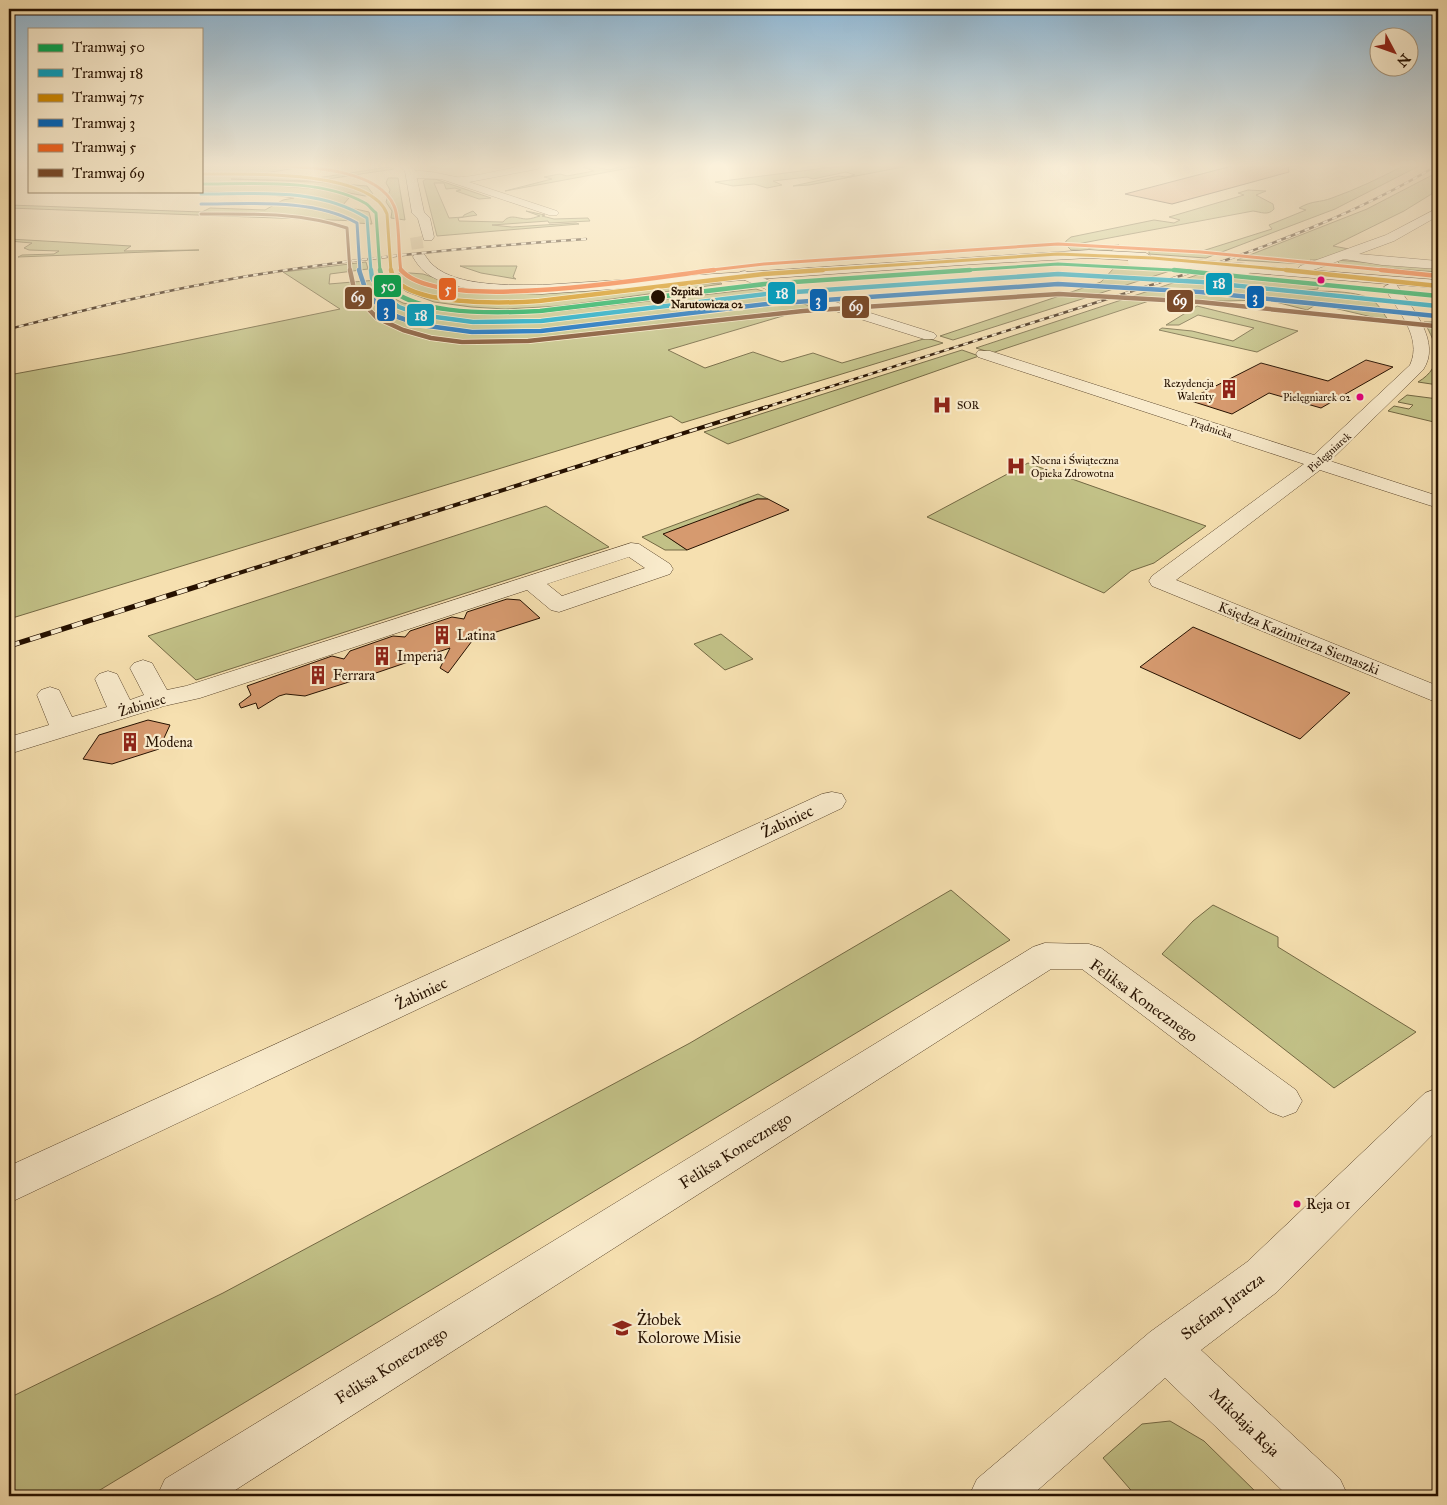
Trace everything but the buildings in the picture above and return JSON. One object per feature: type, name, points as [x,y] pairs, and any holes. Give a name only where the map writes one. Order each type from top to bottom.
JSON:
[{"type":"street","points":[[1305,269],[1393,236]]},
{"type":"street","points":[[1343,254],[1382,261],[1438,264]]},
{"type":"street","points":[[426,256],[446,269],[468,276],[495,282],[546,284],[658,281],[1064,255],[1140,259],[1352,277],[1436,282]]},
{"type":"street","points":[[1250,267],[1305,269],[1436,282]]},
{"type":"street","points":[[746,275],[773,287],[929,336]]},
{"type":"street","points":[[1352,277],[1391,287],[1436,282]]},
{"type":"street","name":"Pielęgniarek","points":[[1160,581],[1318,462],[1420,363],[1424,352],[1419,334],[1391,287]]},
{"type":"street","name":"Prądnicka","points":[[984,354],[1438,502]]},
{"type":"street","name":"Żabiniec","points":[[9,746],[159,699],[191,693],[213,686],[631,548],[662,568],[559,605],[531,582]]},
{"type":"street","name":"Księdza Kazimierza Siemaszki","points":[[1160,581],[1438,695]]},
{"type":"street","points":[[143,668],[159,699]]},
{"type":"street","points":[[108,679],[122,711]]},
{"type":"street","points":[[213,686],[220,691],[233,694],[262,687]]},
{"type":"street","points":[[50,695],[64,729]]},
{"type":"street","name":"Żabiniec","points":[[9,1185],[832,801]]},
{"type":"street","name":"Feliksa Konecznego","points":[[182,1496],[1045,956],[1089,957],[1283,1101]]},
{"type":"street","name":"Stefana Jaracza","points":[[994,1496],[1166,1348],[1262,1276],[1438,1104]]},
{"type":"street","name":"Mikołaja Reja","points":[[1166,1348],[1323,1496]]},
{"type":"shaded area","points":[[1118,236],[1077,244],[1089,248],[1119,245],[1111,251],[1071,250],[1065,244],[1071,237]]},
{"type":"shaded area","points":[[1249,236],[1263,236],[1206,258],[1149,254],[1149,251],[1199,252]]},
{"type":"shaded area","points":[[1298,236],[1353,236],[1333,246],[1349,249],[1318,260],[1310,260],[1312,262],[1304,264],[1237,260]]},
{"type":"shaded area","points":[[9,239],[131,246],[124,251],[199,250],[18,257],[22,255],[54,254],[59,251],[29,250],[24,248],[32,243],[9,241]]},
{"type":"shaded area","points":[[1336,260],[1438,268],[1438,272],[1341,265]]},
{"type":"shaded area","points":[[366,262],[368,269],[330,274],[329,284],[377,280],[379,291],[403,303],[426,308],[491,314],[543,313],[756,289],[813,307],[668,350],[705,368],[753,352],[782,362],[813,353],[842,363],[927,338],[943,343],[682,423],[671,416],[9,619],[9,375],[122,354],[340,309],[283,272]]},
{"type":"shaded area","points":[[460,266],[517,266],[513,277],[516,279],[481,273]]},
{"type":"shaded area","points":[[1114,268],[1170,271],[953,340],[940,336],[1101,282]]},
{"type":"shaded area","points":[[392,274],[423,274],[457,285],[451,289],[458,286],[546,293],[722,284],[560,306],[505,309],[434,302],[407,292],[395,284],[397,284]]},
{"type":"shaded area","points":[[1200,274],[1318,286],[1318,289],[1292,292],[1345,292],[1365,296],[1375,302],[1389,321],[1317,304],[1307,310],[1268,300],[1180,302],[1155,299],[992,353],[976,348]]},
{"type":"shaded area","points":[[1197,306],[1298,331],[1257,352],[1159,330],[1162,328],[1192,331],[1233,341],[1254,328],[1198,315],[1179,325],[1166,325]]},
{"type":"shaded area","points":[[1424,322],[1438,322],[1438,385],[1418,382],[1427,376],[1432,369],[1436,354],[1432,338]]},
{"type":"shaded area","points":[[962,350],[979,356],[728,444],[704,432]]},
{"type":"shaded area","points":[[1407,395],[1438,399],[1438,423],[1388,411],[1394,406],[1409,409],[1413,405],[1398,402]]},
{"type":"shaded area","points":[[1028,463],[1206,526],[1154,563],[1131,571],[1104,593],[927,517]]},
{"type":"shaded area","points":[[758,494],[768,499],[757,499],[739,505],[738,510],[728,510],[713,517],[700,520],[698,525],[688,525],[669,532],[668,537],[687,550],[665,550],[642,537]]},
{"type":"shaded area","points":[[546,506],[609,547],[196,680],[148,636]]},
{"type":"shaded area","points":[[721,634],[753,659],[725,670],[694,644]]},
{"type":"shaded area","points":[[951,890],[1010,940],[90,1496],[9,1496],[9,1398],[223,1293],[690,1043]]},
{"type":"shaded area","points":[[1213,905],[1278,937],[1278,947],[1416,1032],[1334,1088],[1162,954],[1193,921]]},
{"type":"shaded area","points":[[1170,1421],[1204,1441],[1260,1496],[1136,1496],[1103,1458],[1142,1424]]},
{"type":"tunnel","points":[[416,237],[419,257]]},
{"type":"railway","points":[[763,408],[1183,275],[1288,236]]},
{"type":"railway","points":[[9,329],[151,295],[281,271],[411,254],[586,239]]},
{"type":"railway","points":[[201,585],[767,407]]},
{"type":"railway","points":[[9,646],[205,584]]},
{"type":"tram line","name":"69","points":[[347,236],[349,265],[354,289],[367,310],[377,318],[403,330],[431,338],[462,342],[495,343],[560,339],[803,311],[1059,294],[1153,298],[1435,326]]},
{"type":"tram line","name":"3","points":[[357,236],[360,275],[366,291],[379,306],[398,317],[421,325],[446,330],[472,332],[541,331],[767,304],[1058,284],[1153,288],[1436,316]]},
{"type":"tram line","name":"18","points":[[369,236],[372,278],[382,295],[399,307],[421,315],[446,320],[473,322],[541,321],[766,294],[1058,274],[1201,282],[1437,306]]},
{"type":"tram line","name":"50","points":[[377,236],[381,275],[383,281],[394,292],[411,301],[432,306],[480,312],[540,311],[765,284],[1058,264],[1201,272],[1438,296]]},
{"type":"tram line","name":"75","points":[[389,236],[392,276],[405,286],[421,294],[461,302],[504,303],[539,301],[764,274],[1058,254],[1201,262],[1438,286]]},
{"type":"tram line","name":"5","points":[[398,236],[401,271],[412,279],[445,289],[487,292],[538,291],[764,264],[1058,244],[1201,252],[1438,276]]},
{"type":"place","name":"Szpital Narutowicza 02","points":[[658,297]]},
{"type":"place","name":"Rezydencja Walenty","points":[[1229,389]]},
{"type":"place","name":"Pielęgniarek 02","points":[[1360,397]]},
{"type":"place","name":"SOR","points":[[942,405]]},
{"type":"place","name":"Nocna i Świąteczna Opieka Zdrowotna","points":[[1016,466]]},
{"type":"place","name":"Latina","points":[[442,635]]},
{"type":"place","name":"Imperia","points":[[382,656]]},
{"type":"place","name":"Ferrara","points":[[318,675]]},
{"type":"place","name":"Modena","points":[[130,742]]},
{"type":"place","name":"Reja 01","points":[[1297,1204]]},
{"type":"place","name":"Żłobek Kolorowe Misie","points":[[622,1328]]}]
